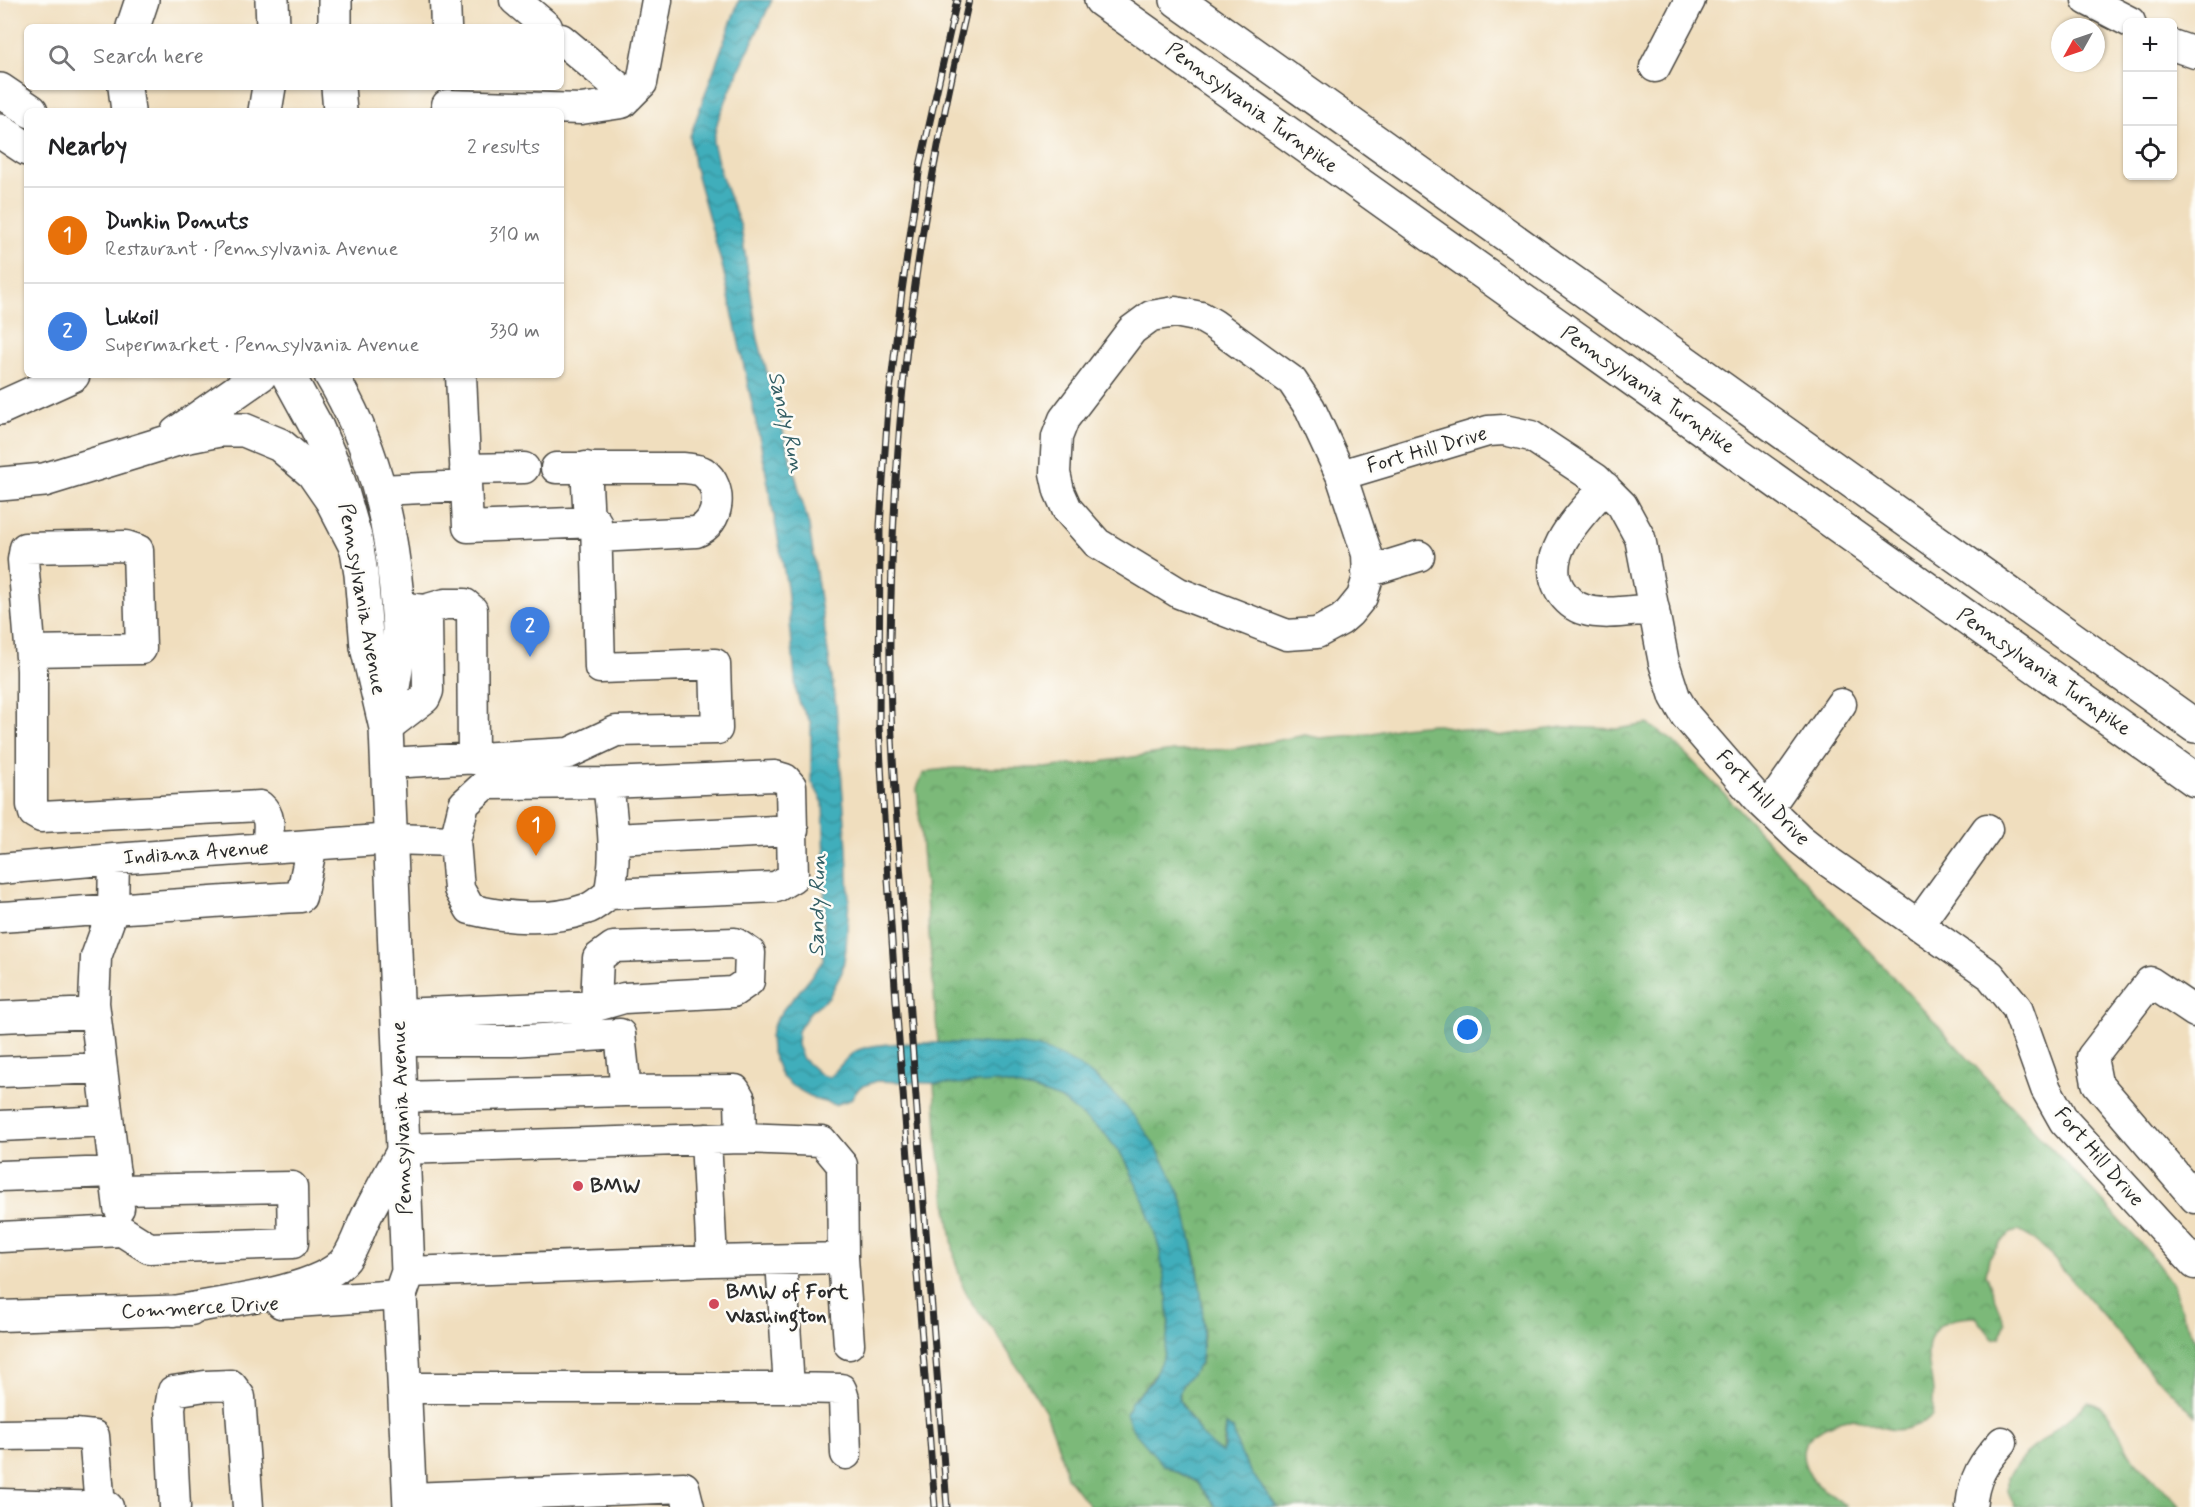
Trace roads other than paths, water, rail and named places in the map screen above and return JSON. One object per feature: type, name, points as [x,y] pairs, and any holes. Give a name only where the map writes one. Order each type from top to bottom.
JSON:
[{"type":"main road","points":[[134,24],[142,0]]},
{"type":"main road","points":[[272,0],[273,24]]},
{"type":"main road","points":[[335,0],[335,24]]},
{"type":"main road","name":"Pennsylvania Turnpike","points":[[1101,0],[2195,780]]},
{"type":"main road","name":"Pennsylvania Turnpike","points":[[1177,0],[2195,726]]},
{"type":"main road","points":[[0,90],[27,108]]},
{"type":"main road","points":[[125,90],[128,108]]},
{"type":"main road","points":[[266,108],[268,90]]},
{"type":"main road","points":[[338,90],[340,108]]},
{"type":"main road","points":[[0,130],[24,147]]},
{"type":"main road","points":[[0,408],[66,378]]},
{"type":"main road","points":[[152,447],[182,430],[256,378]]},
{"type":"main road","name":"Pennsylvania Avenue","points":[[290,378],[317,428],[333,465],[357,549],[367,647],[386,728],[402,1149],[404,1388],[410,1503]]},
{"type":"main road","name":"Pennsylvania Avenue","points":[[333,378],[353,415],[380,490],[390,537],[411,609],[399,644],[386,728]]},
{"type":"main road","points":[[0,484],[44,480],[184,437],[219,430],[244,430],[292,454],[313,473],[331,499],[357,549]]},
{"type":"street","points":[[515,0],[543,24]]},
{"type":"street","points":[[564,109],[622,103],[642,83],[657,0]]},
{"type":"street","points":[[1655,67],[1690,0]]},
{"type":"street","points":[[2087,0],[2123,18]]},
{"type":"street","points":[[564,42],[629,96]]},
{"type":"street","points":[[2177,47],[2195,53]]},
{"type":"street","points":[[541,90],[563,108]]},
{"type":"street","points":[[447,101],[549,108]]},
{"type":"street","points":[[1175,312],[1201,317],[1292,381],[1310,408],[1341,476],[1367,554],[1367,572],[1362,597],[1349,613],[1323,630],[1301,635],[1287,635],[1179,593],[1096,543],[1067,508],[1055,473],[1057,436],[1064,419],[1132,330],[1151,316],[1175,312]]},
{"type":"street","points":[[460,378],[468,527],[696,532],[706,528],[712,520],[717,502],[713,483],[702,471],[684,468],[556,468]]},
{"type":"street","name":"Fort Hill Drive","points":[[1341,476],[1488,430],[1504,430],[1531,436],[1605,487],[1622,505],[1640,538],[1664,663],[1675,697],[1686,716],[1768,808],[1815,851],[1990,975],[2017,1008],[2046,1089],[2059,1114],[2195,1264]]},
{"type":"street","points":[[388,763],[569,753],[616,731],[717,729],[715,664],[600,668],[593,530],[586,467]]},
{"type":"street","points":[[380,490],[524,468]]},
{"type":"street","points":[[1605,487],[1566,535],[1556,558],[1555,579],[1559,589],[1570,602],[1586,610],[1597,612],[1654,609]]},
{"type":"street","points":[[31,651],[141,649],[138,550],[126,546],[25,548],[23,560],[31,651],[34,866]]},
{"type":"street","points":[[1367,572],[1419,556]]},
{"type":"street","points":[[411,609],[445,604],[465,604],[472,610],[473,759]]},
{"type":"street","points":[[1768,808],[1841,704]]},
{"type":"street","points":[[775,776],[785,779],[790,786],[793,830],[793,878],[776,887],[609,894],[588,909],[555,916],[497,915],[470,909],[459,889],[455,841],[465,804],[486,784],[608,783],[775,776]]},
{"type":"street","points":[[608,783],[614,839],[614,875],[609,894]]},
{"type":"street","points":[[34,813],[41,817],[260,806],[269,819],[267,848]]},
{"type":"street","points":[[1918,925],[1987,829]]},
{"type":"street","points":[[614,839],[793,830]]},
{"type":"street","name":"Indiana Avenue","points":[[0,869],[392,839],[455,841]]},
{"type":"street","points":[[0,917],[112,910],[208,900],[301,897],[312,845]]},
{"type":"street","points":[[114,859],[112,910],[96,957],[96,1013],[122,1231]]},
{"type":"street","points":[[398,1028],[596,1006],[624,998],[733,992],[749,981],[750,953],[735,943],[613,947],[598,958],[596,1006]]},
{"type":"street","points":[[2195,1012],[2150,982],[2092,1057],[2097,1083],[2195,1198]]},
{"type":"street","points":[[0,1017],[96,1013]]},
{"type":"street","points":[[398,1028],[512,1041],[621,1034],[626,1091]]},
{"type":"street","points":[[0,1072],[102,1068]]},
{"type":"street","points":[[2059,1114],[2097,1083]]},
{"type":"street","points":[[400,1096],[735,1090],[740,1099],[741,1138]]},
{"type":"street","points":[[0,1126],[108,1121]]},
{"type":"street","points":[[173,1311],[291,1289],[326,1276],[344,1261],[354,1246],[367,1215],[402,1149],[741,1138],[822,1141],[842,1165],[843,1258],[849,1344]]},
{"type":"street","points":[[706,1140],[711,1261]]},
{"type":"street","points":[[0,1176],[292,1187],[293,1243],[149,1248],[122,1231],[0,1237]]},
{"type":"street","name":"Commerce Drive","points":[[0,1316],[173,1311],[404,1283],[711,1261],[843,1258]]},
{"type":"street","points":[[781,1260],[789,1388]]},
{"type":"street","points":[[175,1507],[170,1407],[173,1391],[231,1385],[240,1397],[248,1507]]},
{"type":"street","points":[[404,1388],[841,1389],[844,1399],[846,1455]]},
{"type":"street","points":[[0,1435],[94,1436],[104,1506],[0,1504]]},
{"type":"street","points":[[1971,1507],[1980,1468],[2002,1442]]},
{"type":"street","points":[[410,1503],[539,1500],[684,1487],[688,1507]]},
{"type":"water","points":[[739,0],[772,0],[735,79],[718,120],[713,142],[721,175],[741,227],[758,339],[809,526],[836,705],[847,848],[849,899],[842,972],[829,997],[810,1012],[798,1031],[797,1045],[803,1059],[821,1075],[829,1077],[854,1052],[876,1046],[938,1043],[1031,1046],[1064,1058],[1086,1071],[1107,1088],[1143,1128],[1158,1151],[1171,1174],[1186,1213],[1201,1293],[1203,1343],[1199,1364],[1180,1389],[1181,1402],[1202,1435],[1222,1453],[1225,1445],[1226,1425],[1233,1429],[1245,1462],[1277,1507],[1216,1507],[1197,1482],[1163,1465],[1133,1430],[1126,1414],[1131,1402],[1152,1381],[1164,1354],[1169,1325],[1167,1295],[1159,1247],[1145,1204],[1126,1161],[1105,1134],[1060,1099],[1034,1090],[998,1082],[952,1084],[877,1081],[860,1087],[850,1100],[835,1105],[817,1100],[792,1086],[781,1076],[771,1050],[770,1036],[775,1021],[823,961],[825,863],[823,803],[811,780],[811,723],[800,705],[796,691],[787,587],[761,446],[723,269],[694,165],[690,136]]},
{"type":"railway","points":[[935,1507],[883,802],[879,727],[880,525],[888,407],[920,166],[957,0]]},
{"type":"railway","points":[[947,1507],[897,817],[890,641],[897,466],[908,335],[931,181],[969,0]]},
{"type":"place","name":"Lukoil","points":[[530,657]]},
{"type":"place","name":"Dunkin Donuts","points":[[536,856]]},
{"type":"place","name":"BMW","points":[[578,1186]]},
{"type":"place","name":"BMW of Fort Washington","points":[[714,1304]]},
{"type":"water label","name":"Sandy Run","points":[[786,422]]},
{"type":"water label","name":"Sandy Run","points":[[818,905]]}]
